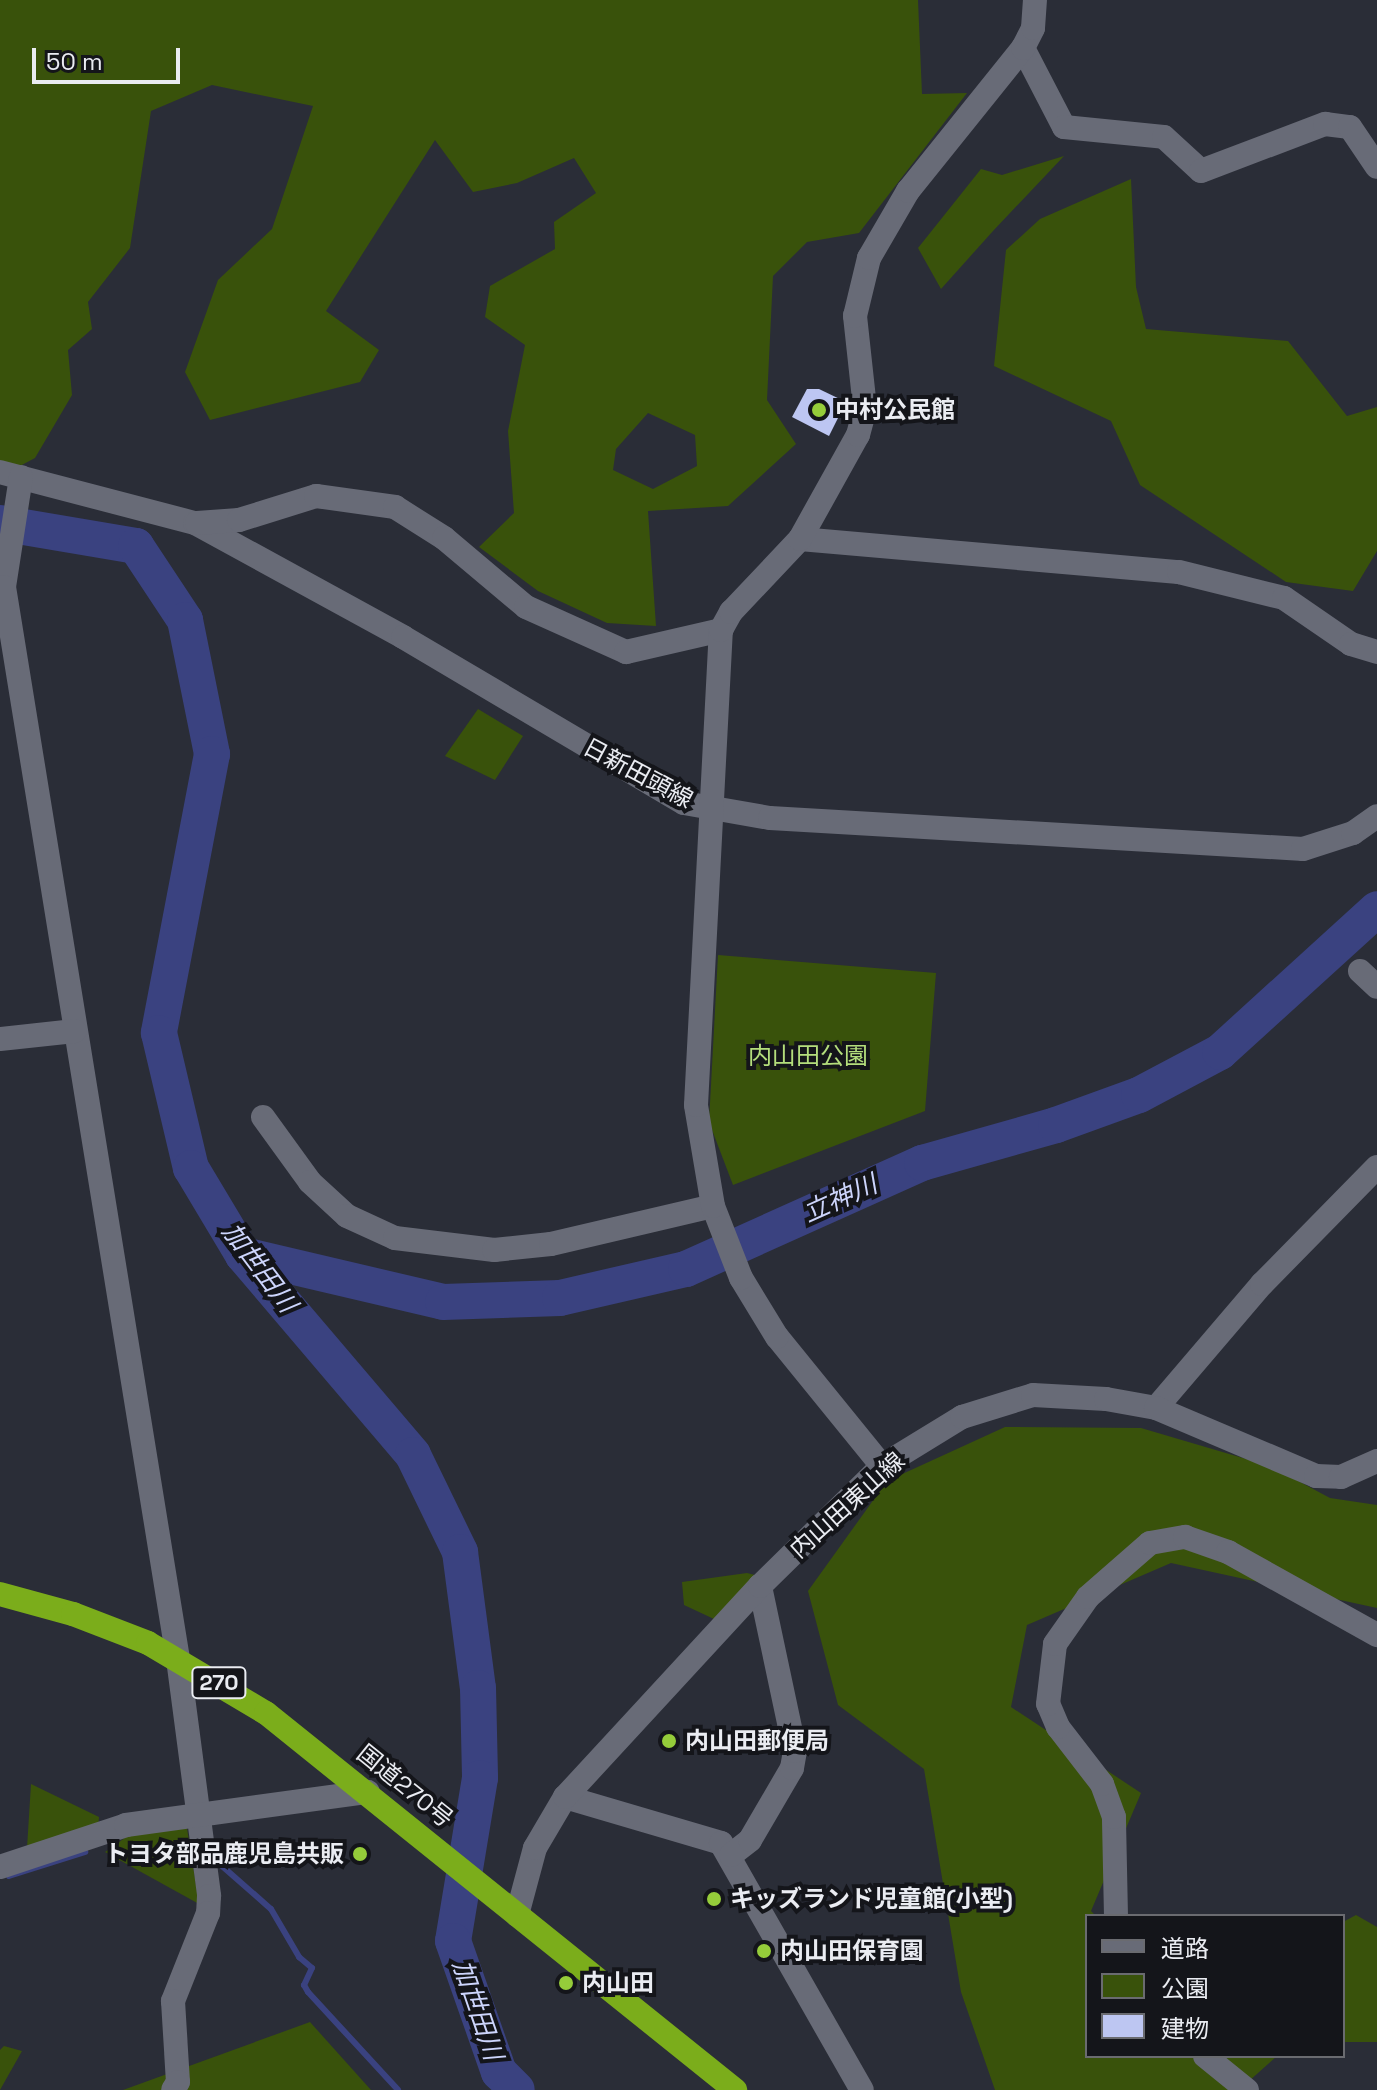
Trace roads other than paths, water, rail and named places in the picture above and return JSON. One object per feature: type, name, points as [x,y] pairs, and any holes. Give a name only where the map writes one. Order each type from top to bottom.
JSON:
[{"type":"highway","name":"国道270号","points":[[0,1594],[73,1614],[178,1659],[266,1713],[735,2090]]},
{"type":"street","points":[[882,1466],[777,1337],[743,1282],[716,1215],[696,1105],[721,630],[731,612],[800,539],[858,435],[865,408],[855,316],[869,258],[908,191],[1023,48],[1033,28],[1035,0]]},
{"type":"street","points":[[1023,48],[1064,127],[1164,137],[1201,171],[1325,124],[1350,127],[1377,167]]},
{"type":"street","points":[[13,479],[4,584],[178,1659],[198,1811],[208,1913],[173,2001],[178,2082],[173,2090]]},
{"type":"street","name":"日新田頭線","points":[[13,479],[195,523],[403,637],[684,803],[770,818],[1303,849],[1353,833],[1377,816]]},
{"type":"street","points":[[195,523],[239,520],[316,496],[395,507],[444,538],[526,607],[626,652],[721,630]]},
{"type":"street","points":[[800,539],[1179,572],[1284,598],[1351,644],[1377,652]]},
{"type":"street","points":[[0,1039],[75,1031]]},
{"type":"street","points":[[263,1117],[310,1182],[347,1216],[395,1238],[448,1248],[522,1247],[716,1215]]},
{"type":"street","points":[[1156,1408],[1262,1284],[1377,1167]]},
{"type":"street","name":"内山田東山線","points":[[509,1908],[535,1848],[565,1797],[760,1586],[882,1466],[962,1417],[1033,1395],[1106,1399],[1156,1408],[1316,1476],[1341,1477],[1377,1461]]},
{"type":"street","points":[[1116,1914],[1114,1817],[1102,1784],[1058,1727],[1048,1704],[1055,1644],[1088,1597],[1150,1543],[1185,1537],[1228,1552],[1377,1635]]},
{"type":"street","points":[[731,1855],[750,1840],[792,1768],[795,1751],[760,1586]]},
{"type":"street","points":[[0,1867],[126,1825],[198,1811],[310,1803],[368,1792]]},
{"type":"street","points":[[565,1797],[721,1843],[731,1855],[862,2090]]},
{"type":"street","points":[[1207,2058],[1247,2090]]},
{"type":"waterway","name":"加世田川","points":[[0,523],[136,546],[185,620],[212,754],[159,1033],[191,1168],[243,1255],[413,1455],[460,1552],[478,1688],[480,1778],[453,1941],[499,2072],[517,2090]]},
{"type":"waterway","name":"立神川","points":[[243,1255],[443,1302],[560,1298],[686,1269],[922,1163],[1056,1125],[1139,1095],[1220,1052],[1377,909]]},
{"type":"waterway","points":[[9,1876],[85,1852]]},
{"type":"waterway","points":[[222,1866],[271,1909],[299,1957],[312,1968],[304,1985],[308,1992],[398,2090]]},
{"type":"place","name":"中村公民館","points":[[819,410]]},
{"type":"place","name":"内山田郵便局","points":[[669,1741]]},
{"type":"place","name":"トヨタ部品鹿児島共販","points":[[360,1854]]},
{"type":"place","name":"キッズランド児童館(小型)","points":[[714,1899]]},
{"type":"place","name":"内山田保育園","points":[[764,1951]]},
{"type":"place","name":"内山田","points":[[566,1983]]},
{"type":"park label","name":"内山田公園","points":[[808,1056]]}]
